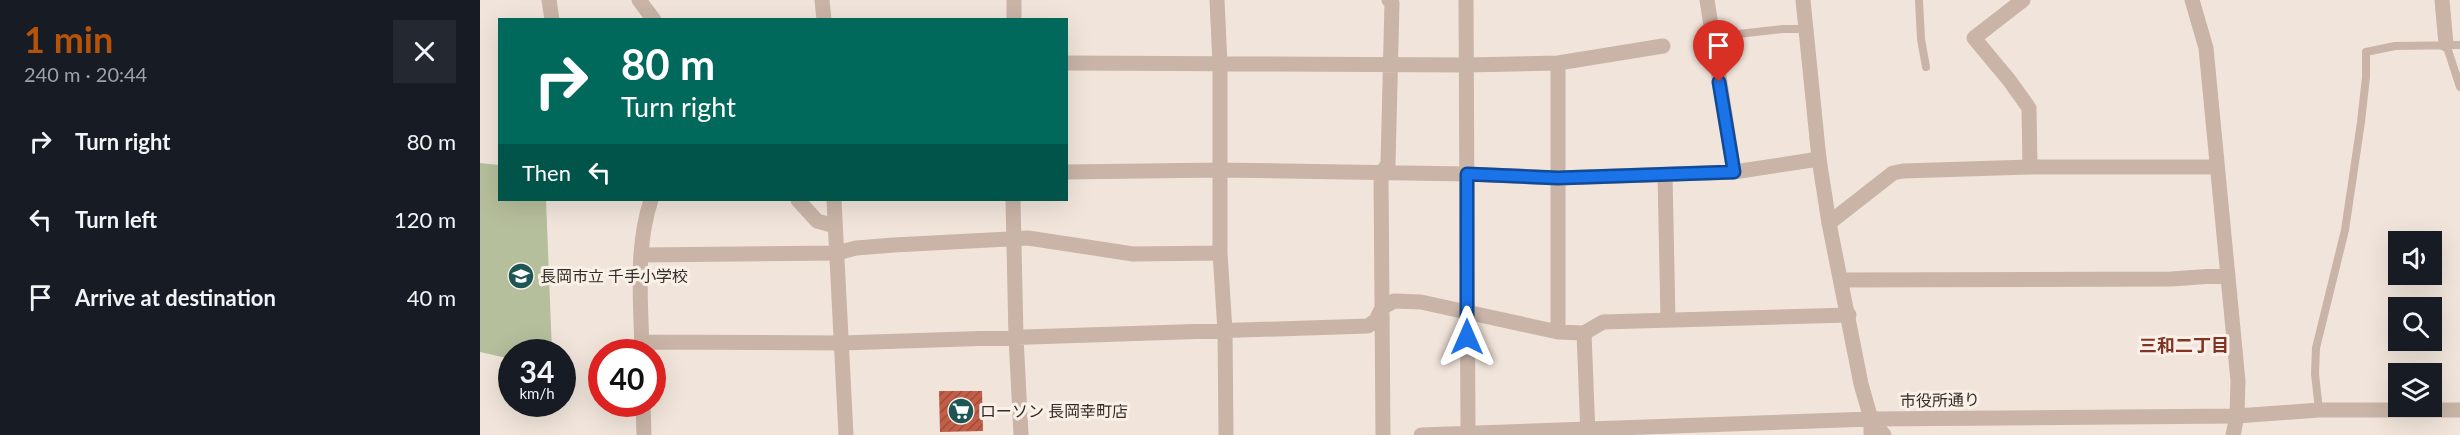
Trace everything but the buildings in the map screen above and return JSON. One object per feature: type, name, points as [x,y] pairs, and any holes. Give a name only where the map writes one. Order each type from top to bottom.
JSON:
[{"type":"street","points":[[549,0],[552,18]]},
{"type":"street","points":[[822,0],[824,18]]},
{"type":"street","points":[[1014,0],[1014,18]]},
{"type":"street","points":[[1217,0],[1220,64],[1220,253],[1225,331],[1226,435]]},
{"type":"street","points":[[1383,435],[1381,174],[1388,164],[1392,3],[1389,0]]},
{"type":"street","points":[[1466,0],[1468,433]]},
{"type":"street","points":[[1707,0],[1734,172]]},
{"type":"street","points":[[1803,0],[1819,159],[1829,223],[1861,384],[1871,419],[1871,435]]},
{"type":"street","points":[[2023,0],[1974,38],[2029,108],[2030,167]]},
{"type":"street","points":[[2192,0],[2206,48],[2228,274],[2238,381],[2237,416],[2233,435]]},
{"type":"street","points":[[2442,0],[2453,44]]},
{"type":"street","points":[[1068,63],[1466,65],[1558,63],[1663,46]]},
{"type":"street","points":[[1558,63],[1558,332]]},
{"type":"street","points":[[1068,172],[1221,170],[1467,174],[1558,178],[1734,172],[1819,159]]},
{"type":"street","points":[[1829,223],[1893,172],[2030,167],[2217,167]]},
{"type":"street","points":[[1665,175],[1668,319]]},
{"type":"street","points":[[642,339],[641,255],[651,201]]},
{"type":"street","points":[[799,201],[817,221],[835,226]]},
{"type":"street","points":[[834,201],[846,435]]},
{"type":"street","points":[[1013,201],[1021,435]]},
{"type":"street","points":[[641,255],[837,253],[856,248],[1013,239],[1069,243],[1133,254],[1220,253]]},
{"type":"street","points":[[1842,280],[2171,279],[2228,274]]},
{"type":"street","points":[[666,347],[1368,326],[1376,320],[1382,308],[1394,301],[1421,302],[1558,332],[1584,333],[1603,322],[1849,315]]},
{"type":"street","points":[[1584,333],[1588,432]]},
{"type":"street","name":"市役所通り","points":[[1420,435],[1588,432],[1871,419],[2237,416],[2319,410],[2460,410]]},
{"type":"street","points":[[643,417],[644,435]]},
{"type":"street","points":[[1871,419],[1884,435]]},
{"type":"lane","points":[[1919,0],[1921,39],[1926,67]]},
{"type":"lane","points":[[1712,37],[1783,29],[1805,29]]},
{"type":"lane","points":[[2319,410],[2315,374],[2316,348],[2346,230],[2362,111],[2366,52],[2395,46],[2453,44],[2460,87]]},
{"type":"green space","name":"長岡市立 千手小学校","points":[[480,163],[498,165],[498,201],[546,201],[551,339],[498,339],[498,356],[480,352]]},
{"type":"place","name":"長岡市立 千手小学校","points":[[521,276]]},
{"type":"place","name":"ローソン 長岡幸町店","points":[[961,411]]},
{"type":"district","name":"三和二丁目","points":[[2184,346]]},
{"type":"route","points":[[1467,337],[1467,174],[1558,178],[1734,172],[1719,82]]}]
